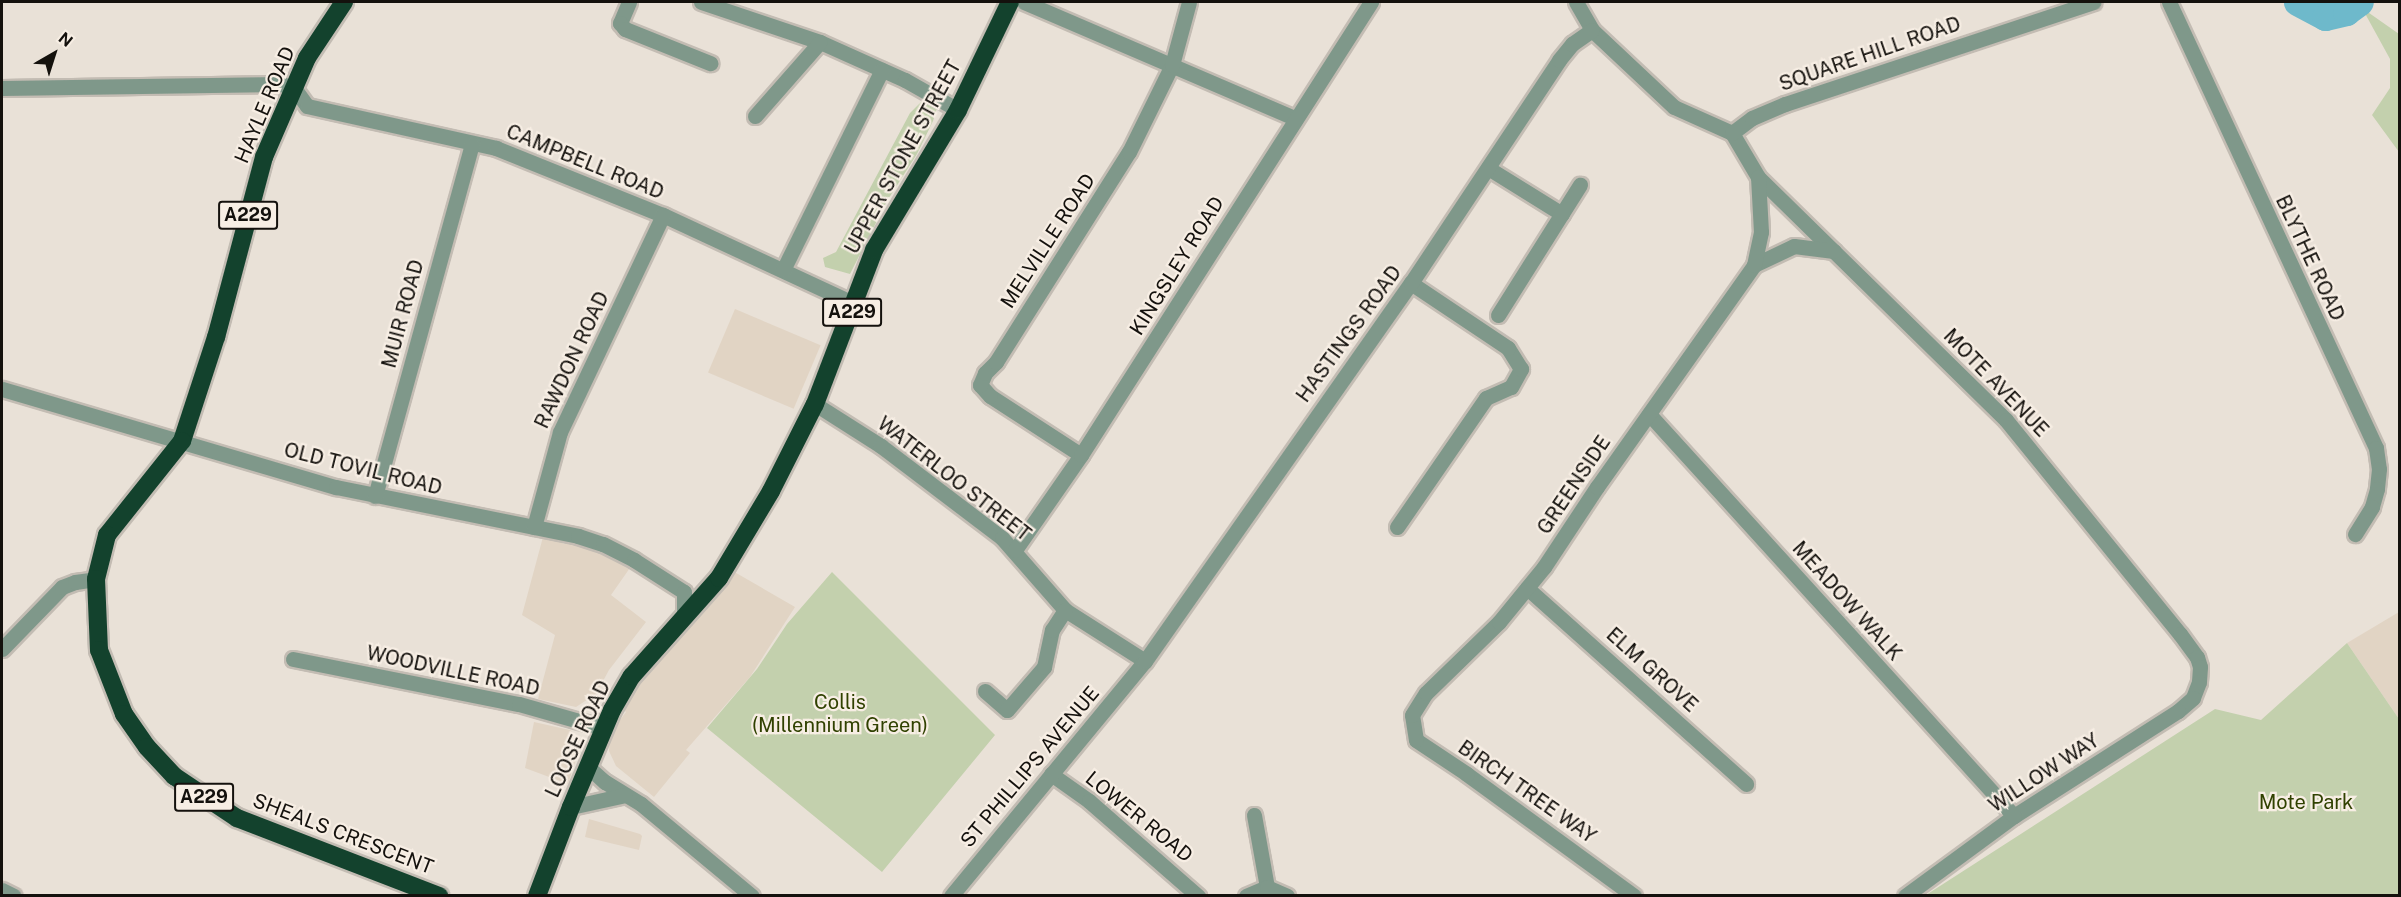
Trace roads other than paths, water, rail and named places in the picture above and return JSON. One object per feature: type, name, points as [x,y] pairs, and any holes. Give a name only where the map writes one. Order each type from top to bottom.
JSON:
[{"type":"highway","name":"HAYLE ROAD","points":[[182,441],[216,337],[264,157],[307,58],[344,2]]},
{"type":"highway","name":"UPPER STONE STREET","points":[[684,617],[724,570],[771,491],[815,404],[874,250],[958,110],[1011,2]]},
{"type":"highway","name":"A229","points":[[96,579],[107,535],[182,441]]},
{"type":"highway","name":"SHEALS CRESCENT","points":[[96,579],[99,650],[111,686],[124,714],[141,738],[174,776],[237,818],[439,896]]},
{"type":"highway","name":"LOOSE ROAD","points":[[537,896],[570,807],[603,728],[632,676],[684,617]]},
{"type":"highway","name":"A229","points":[[528,896],[543,878]]},
{"type":"street","points":[[629,2],[620,23],[625,29],[710,63]]},
{"type":"street","points":[[701,2],[820,42],[882,70],[958,110]]},
{"type":"street","points":[[1011,2],[1172,65],[1294,118]]},
{"type":"street","name":"MELVILLE ROAD","points":[[1081,455],[990,396],[980,385],[985,373],[996,362],[1129,152],[1172,65],[1189,2]]},
{"type":"street","name":"KINGSLEY ROAD","points":[[1015,550],[1081,455],[1294,118],[1371,2]]},
{"type":"street","points":[[1576,2],[1592,30],[1674,107],[1707,125],[1732,133]]},
{"type":"street","name":"SQUARE HILL ROAD","points":[[1732,133],[1752,118],[1785,104],[2094,2]]},
{"type":"street","name":"BLYTHE ROAD","points":[[2169,2],[2376,448],[2379,469],[2377,489],[2372,507],[2355,534]]},
{"type":"street","name":"HASTINGS ROAD","points":[[1143,663],[1377,327],[1411,283],[1559,60],[1572,44],[1592,30]]},
{"type":"street","points":[[755,116],[820,42]]},
{"type":"street","points":[[783,270],[882,70]]},
{"type":"street","points":[[2,88],[281,84],[294,88]]},
{"type":"street","name":"CAMPBELL ROAD","points":[[294,88],[307,106],[496,148],[663,215],[855,304]]},
{"type":"street","name":"MOTE AVENUE","points":[[1732,133],[1758,177],[1961,374],[2040,460],[2197,657],[2199,682]]},
{"type":"street","name":"MUIR ROAD","points":[[375,496],[472,144]]},
{"type":"street","points":[[1488,168],[1562,214]]},
{"type":"street","name":"GREENSIDE","points":[[1412,715],[1426,693],[1499,622],[1527,588],[1754,265],[1761,232],[1758,177]]},
{"type":"street","points":[[1498,315],[1580,184]]},
{"type":"street","name":"RAWDON ROAD","points":[[534,527],[560,432],[663,215]]},
{"type":"street","name":"GREENSIDE","points":[[1754,265],[1794,246],[1834,251]]},
{"type":"street","points":[[1397,526],[1486,398],[1511,387],[1521,369],[1508,348],[1411,283]]},
{"type":"street","name":"OLD TOVIL ROAD","points":[[3,393],[182,441],[336,487],[534,527],[603,544],[676,585],[684,592],[684,617]]},
{"type":"street","name":"WATERLOO STREET","points":[[815,404],[881,446],[940,489],[1015,550],[1065,610],[1143,663]]},
{"type":"street","name":"MEADOW WALK","points":[[1649,414],[2014,816]]},
{"type":"street","points":[[2,649],[62,587],[75,582],[96,579]]},
{"type":"street","name":"ELM GROVE","points":[[1527,588],[1586,638],[1746,784]]},
{"type":"street","points":[[985,691],[1007,710],[1044,667],[1052,630],[1065,610]]},
{"type":"street","name":"WOODVILLE ROAD","points":[[293,659],[519,704],[603,728]]},
{"type":"street","name":"ST PHILLIPS AVENUE","points":[[951,896],[1143,663]]},
{"type":"street","name":"WILLOW WAY","points":[[1905,896],[2014,816],[2178,711],[2193,698],[2199,682]]},
{"type":"street","name":"BIRCH TREE WAY","points":[[1412,715],[1416,740],[1477,781],[1634,896]]},
{"type":"street","points":[[587,766],[640,804],[752,896]]},
{"type":"street","name":"LOWER ROAD","points":[[1051,774],[1089,801],[1185,881],[1198,896]]},
{"type":"street","points":[[570,807],[625,795]]},
{"type":"street","points":[[1254,815],[1267,887]]},
{"type":"street","points":[[1246,896],[1267,887],[1287,896]]},
{"type":"street","points":[[2,890],[14,896]]},
{"type":"waterway","points":[[2297,2],[2325,17],[2346,12],[2360,2]]},
{"type":"park label","name":"Collis (Millennium Green)","points":[[840,714]]},
{"type":"park label","name":"Mote Park","points":[[2306,802]]}]
